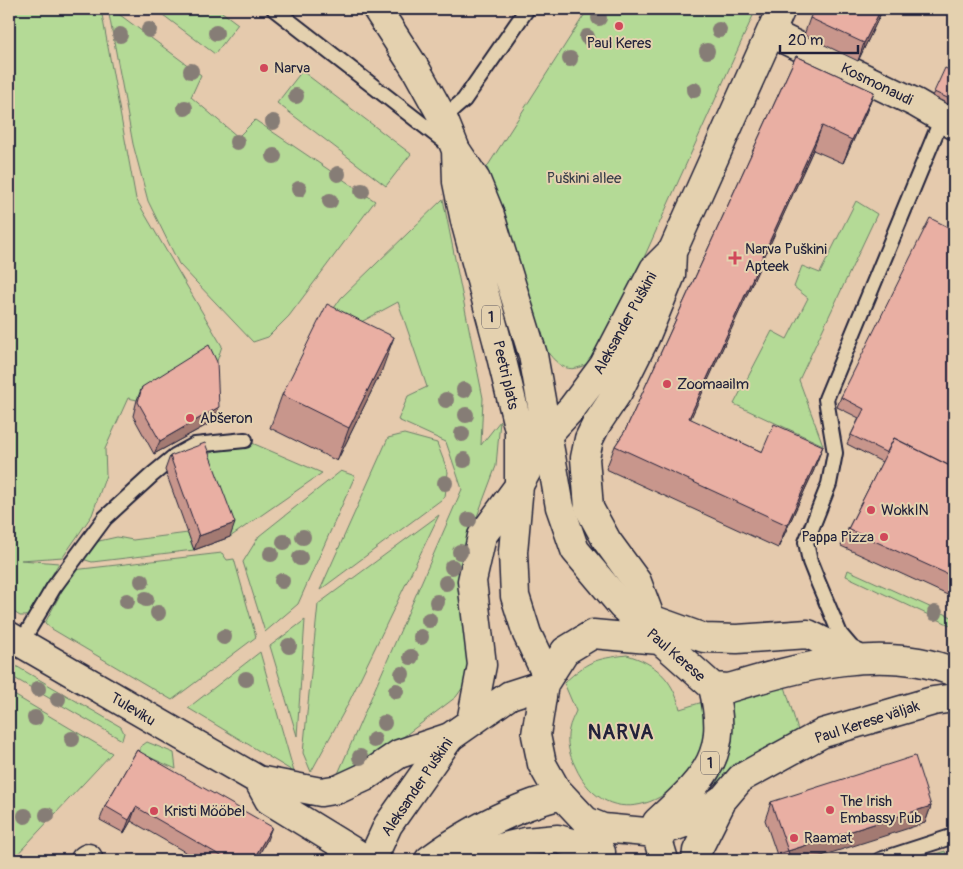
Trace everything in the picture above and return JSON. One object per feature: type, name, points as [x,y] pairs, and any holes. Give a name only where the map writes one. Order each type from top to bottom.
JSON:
[{"type":"main road","name":"Peetri plats","points":[[377,9],[417,71],[443,118],[456,150],[476,180],[490,212],[534,355],[547,435]]},
{"type":"main road","name":"Aleksander Puškini","points":[[656,630],[637,582],[607,540],[589,508],[585,458],[589,439],[618,392],[660,302],[671,275],[672,252],[781,9]]},
{"type":"main road","name":"Kosmonaudi","points":[[771,33],[916,103],[948,121]]},
{"type":"main road","name":"Peetri plats","points":[[456,150],[457,182],[465,221],[519,430],[519,485]]},
{"type":"main road","name":"Aleksander Puškini","points":[[373,860],[388,825],[450,737],[510,695],[546,680],[527,634],[515,596],[512,552],[519,485],[547,435],[572,408],[604,365],[654,269],[672,252]]},
{"type":"main road","name":"Paul Kerese","points":[[547,435],[560,507],[575,550],[622,606],[656,630],[713,687],[729,688],[829,661],[861,660],[923,663],[954,672]]},
{"type":"main road","points":[[472,722],[482,665],[472,581],[482,536],[519,485]]},
{"type":"main road","points":[[656,630],[704,638],[737,639],[808,634],[861,660]]},
{"type":"main road","name":"Paul Kerese väljak","points":[[656,630],[594,634],[565,651],[546,680],[536,735],[542,764],[561,795],[586,820],[603,828],[626,830],[693,820],[724,798],[741,778],[822,733],[933,701],[954,698]]},
{"type":"main road","name":"Tuleviku","points":[[15,639],[258,780],[322,792],[339,789],[365,777],[399,754],[450,737]]},
{"type":"main road","name":"1","points":[[656,827],[692,789],[715,755],[720,736],[718,708],[713,687]]},
{"type":"main road","name":"Tuleviku","points":[[258,780],[269,800],[362,857],[373,860]]},
{"type":"main road","points":[[429,860],[460,837],[494,819],[531,802],[561,795]]},
{"type":"main road","points":[[696,860],[697,851],[724,798]]},
{"type":"main road","name":"1","points":[[586,820],[603,856]]},
{"type":"main road","points":[[656,827],[664,860]]},
{"type":"main road","points":[[449,860],[525,842],[558,839],[603,856]]},
{"type":"lane","points":[[274,9],[456,150]]},
{"type":"lane","points":[[443,118],[464,100],[527,9]]},
{"type":"lane","points":[[861,660],[840,634],[810,562],[806,542],[829,484],[835,453],[826,399],[948,121]]},
{"type":"lane","points":[[15,639],[105,518],[175,456],[196,445],[245,440]]},
{"type":"lane","points":[[880,860],[954,836]]},
{"type":"green space","points":[[9,9],[101,9],[136,199],[222,346],[212,376],[137,400],[128,398],[105,449],[106,475],[92,515],[63,557],[21,560],[59,563],[28,616],[20,616],[9,609]]},
{"type":"green space","points":[[108,9],[112,9],[201,75],[191,97],[238,137],[255,120],[375,201],[289,316],[268,337],[253,342],[179,264],[148,201],[133,144]]},
{"type":"green space","points":[[155,9],[218,9],[238,24],[215,54]]},
{"type":"green space","name":"Puškini allee","points":[[588,9],[756,9],[601,353],[583,366],[568,368],[555,361],[542,344],[487,167]]},
{"type":"green space","points":[[302,71],[411,154],[386,186],[277,103]]},
{"type":"green space","points":[[443,199],[483,398],[481,445],[500,421],[496,466],[469,538],[470,673],[466,683],[456,697],[362,768],[337,776],[462,489],[446,442],[398,420],[408,396],[427,387],[398,302],[326,341],[315,336],[341,298]]},
{"type":"green space","points":[[856,201],[877,214],[799,380],[823,445],[734,404],[772,331],[787,339],[808,298],[794,287],[802,266],[820,273]]},
{"type":"green space","points":[[404,434],[437,443],[448,472],[445,497],[320,590],[388,438]]},
{"type":"green space","points":[[245,440],[322,473],[230,537],[200,457]]},
{"type":"green space","points":[[341,471],[355,476],[298,604],[265,632],[243,562],[259,536]]},
{"type":"green space","points":[[439,515],[347,706],[311,772],[303,753],[318,604]]},
{"type":"green space","points":[[188,533],[194,550],[92,562],[79,558],[99,541],[117,537],[133,540]]},
{"type":"green space","points":[[222,553],[227,560],[234,559],[256,637],[172,700],[52,629],[45,623],[73,570]]},
{"type":"green space","points":[[848,570],[954,618],[954,627],[846,576]]},
{"type":"green space","points":[[305,620],[297,736],[270,646]]},
{"type":"green space","points":[[260,652],[294,772],[188,708]]},
{"type":"green space","points":[[627,655],[637,658],[654,668],[668,681],[677,698],[680,709],[706,701],[708,726],[706,740],[696,762],[682,780],[664,794],[645,803],[625,806],[606,801],[589,788],[575,766],[568,739],[576,711],[564,683],[592,662]]},
{"type":"green space","points":[[9,662],[121,727],[124,733],[122,740],[9,675]]},
{"type":"green space","points":[[784,683],[799,734],[750,761],[715,787],[732,744],[732,697]]},
{"type":"green space","points":[[9,692],[112,753],[12,860],[9,860]]},
{"type":"green space","points":[[147,742],[174,753],[176,769],[140,753],[140,747]]},
{"type":"green space","points":[[945,851],[948,860],[916,860]]},
{"type":"building","points":[[814,9],[881,9],[864,43],[810,18]]},
{"type":"building","points":[[796,56],[874,92],[852,140],[822,126],[689,418],[762,452],[774,424],[823,446],[787,525],[615,446],[625,431]]},
{"type":"building","points":[[945,68],[954,72],[954,95],[952,100],[934,92]]},
{"type":"building","points":[[930,218],[954,230],[954,468],[894,438],[887,453],[851,435],[864,409],[841,397]]},
{"type":"building","points":[[327,304],[394,337],[349,428],[282,395]]},
{"type":"building","points":[[209,345],[217,362],[219,407],[160,441],[138,402],[142,387]]},
{"type":"building","points":[[894,438],[954,468],[954,577],[848,529]]},
{"type":"building","points":[[205,443],[235,523],[199,536],[170,456]]},
{"type":"building","points":[[137,750],[272,827],[253,860],[242,856],[240,860],[228,860],[136,807],[129,820],[105,806]]},
{"type":"building","points":[[915,756],[931,806],[788,851],[771,802]]},
{"type":"building","points":[[788,851],[791,860],[759,860]]},
{"type":"building","points":[[242,856],[250,860],[240,860]]},
{"type":"place","name":"Paul Keres","points":[[619,26]]},
{"type":"place","name":"Narva","points":[[264,68]]},
{"type":"place","name":"Narva Puškini Apteek","points":[[735,258]]},
{"type":"place","name":"Zoomaailm","points":[[667,384]]},
{"type":"place","name":"Abšeron","points":[[190,418]]},
{"type":"place","name":"WokkIN","points":[[871,510]]},
{"type":"place","name":"Pappa Pizza","points":[[884,537]]},
{"type":"place","name":"The Irish Embassy Pub","points":[[830,810]]},
{"type":"place","name":"Kristi Mööbel","points":[[154,811]]},
{"type":"place","name":"Raamat","points":[[794,838]]},
{"type":"district","name":"NARVA","points":[[621,732]]}]
